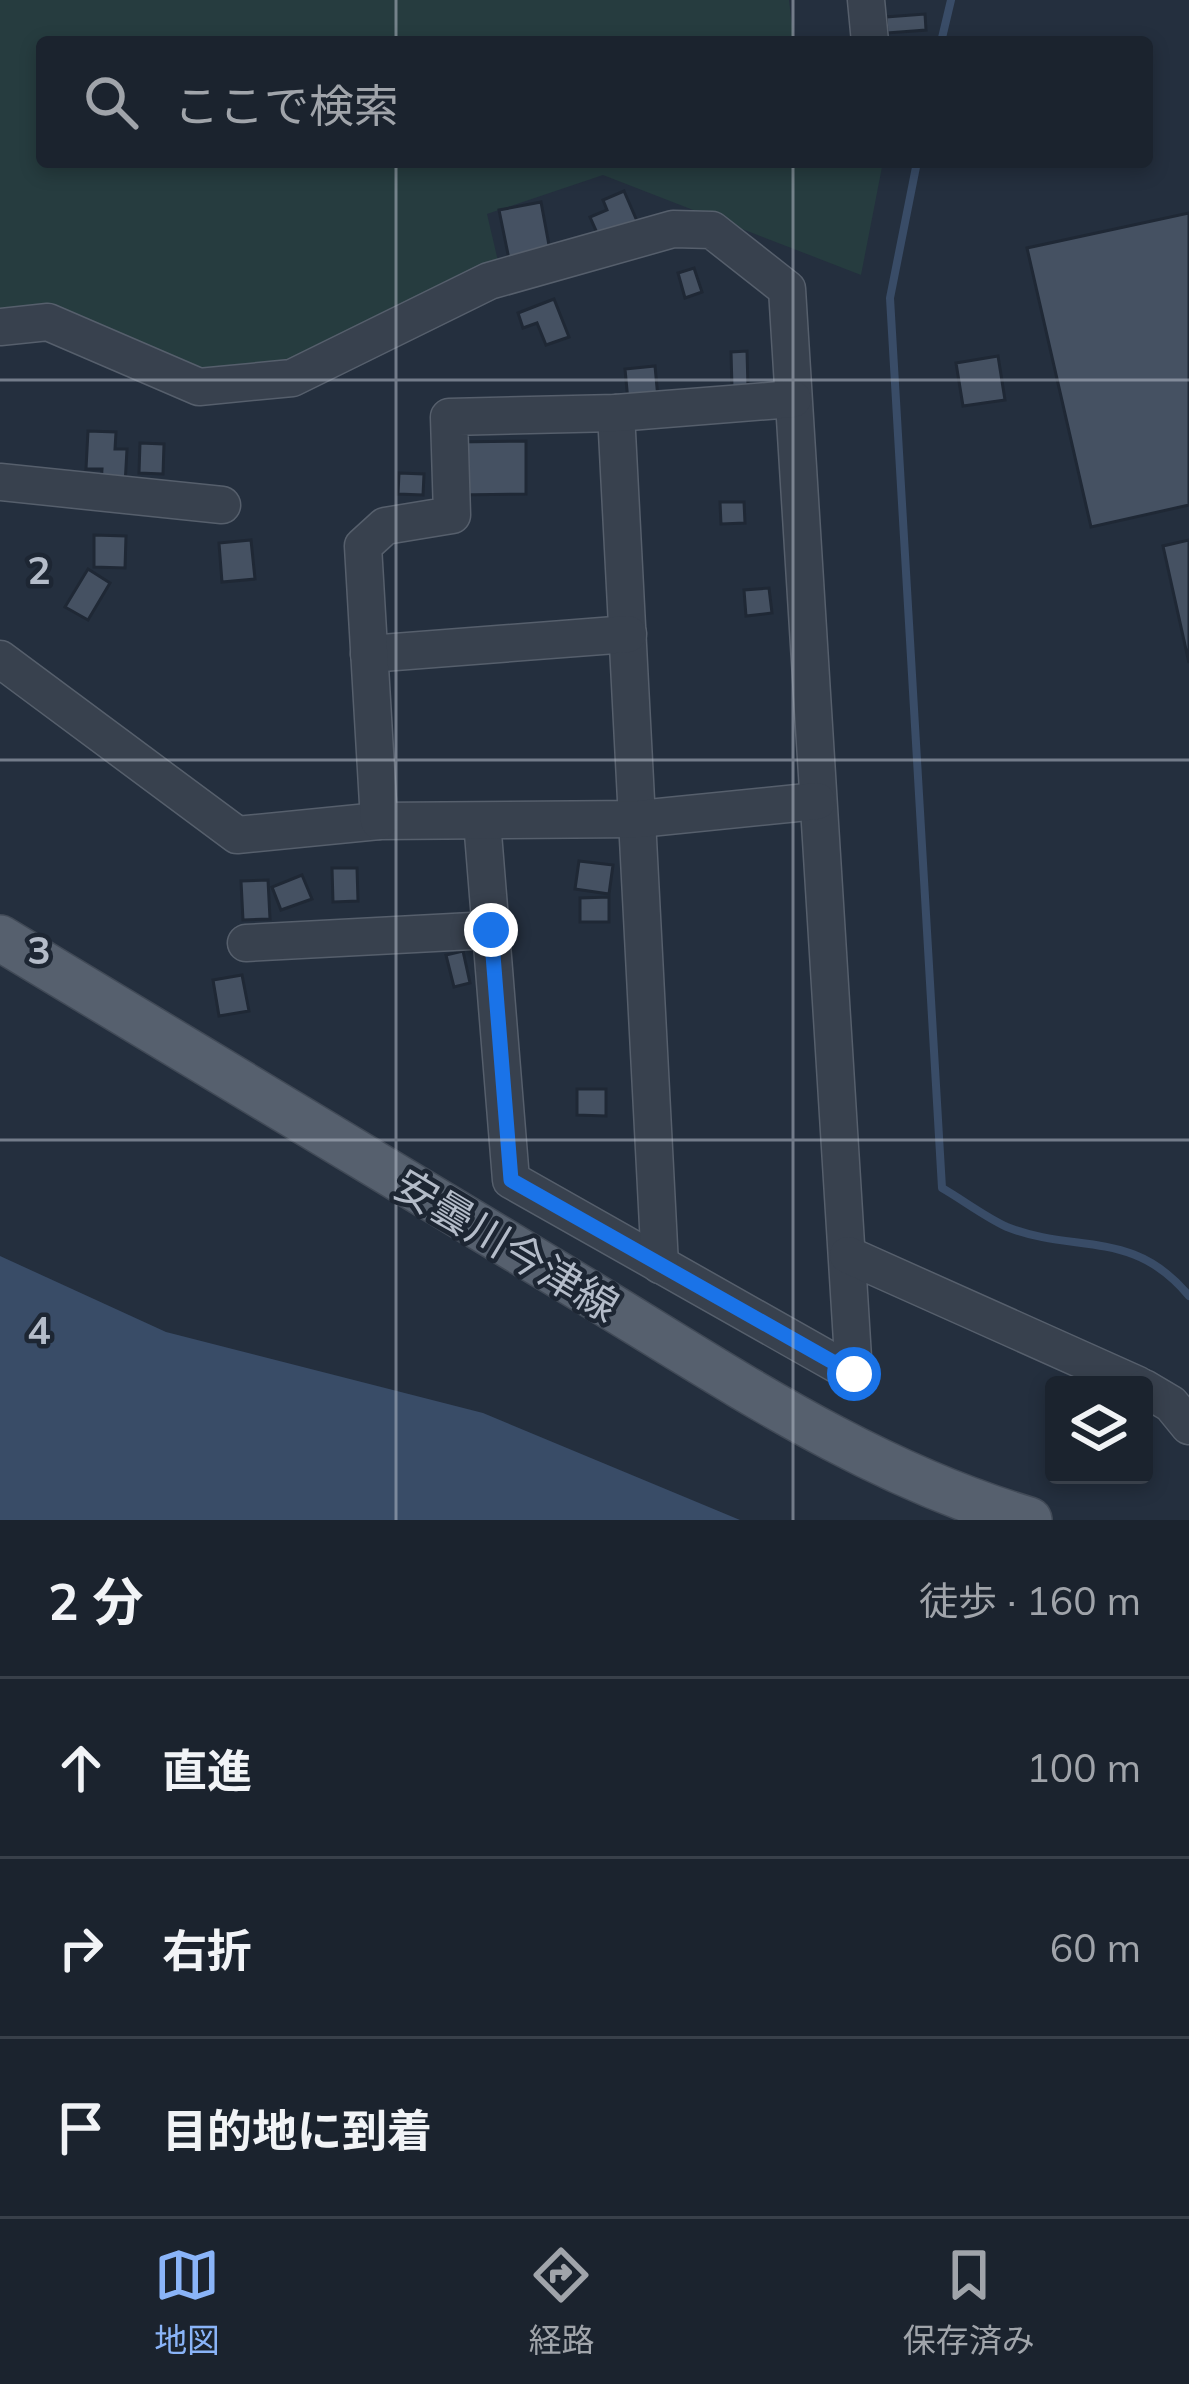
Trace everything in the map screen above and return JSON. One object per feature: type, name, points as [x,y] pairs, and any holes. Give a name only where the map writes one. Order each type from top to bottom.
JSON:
[{"type":"main road","name":"安曇川今津線","points":[[0,938],[704,1368],[892,1468],[968,1502],[1028,1520]]},
{"type":"street","points":[[866,0],[869,36]]},
{"type":"street","points":[[0,327],[48,322],[199,387],[292,378],[489,281],[674,229],[712,230],[787,289],[854,1374],[511,1180],[482,821]]},
{"type":"street","points":[[379,821],[363,546],[385,526],[452,515],[449,417],[616,413],[794,399]]},
{"type":"street","points":[[616,413],[660,1265]]},
{"type":"street","points":[[0,482],[222,505]]},
{"type":"street","points":[[369,654],[628,634]]},
{"type":"street","points":[[0,658],[237,835],[379,821],[639,819],[817,801]]},
{"type":"street","points":[[246,943],[491,930]]},
{"type":"street","points":[[848,1255],[1119,1376]]},
{"type":"street","points":[[1153,1393],[1171,1404],[1189,1426]]},
{"type":"green space","points":[[0,0],[789,0],[793,36],[36,36],[36,168],[882,168],[861,275],[603,175],[487,214],[498,261],[289,365],[196,371],[0,315]]},
{"type":"water","points":[[0,1256],[166,1332],[483,1413],[740,1520],[0,1520]]},
{"type":"building","points":[[925,14],[926,30],[887,33],[886,17]]},
{"type":"building","points":[[624,191],[640,228],[598,235],[590,217],[607,210],[603,200]]},
{"type":"building","points":[[541,202],[551,256],[510,264],[499,210]]},
{"type":"building","points":[[1189,213],[1189,505],[1091,527],[1027,248]]},
{"type":"building","points":[[694,268],[702,292],[685,298],[678,273]]},
{"type":"building","points":[[554,299],[569,337],[546,345],[537,323],[523,328],[518,313]]},
{"type":"building","points":[[747,351],[748,388],[732,388],[731,352]]},
{"type":"building","points":[[998,356],[1005,400],[963,406],[956,363]]},
{"type":"building","points":[[655,366],[658,398],[628,401],[625,369]]},
{"type":"building","points":[[88,431],[116,432],[115,449],[127,449],[125,485],[101,484],[102,469],[86,469]]},
{"type":"building","points":[[526,441],[526,494],[456,495],[456,442]]},
{"type":"building","points":[[140,443],[164,444],[163,474],[139,473]]},
{"type":"building","points":[[399,473],[424,474],[423,495],[398,494]]},
{"type":"building","points":[[720,502],[744,502],[745,523],[721,524]]},
{"type":"building","points":[[94,535],[126,536],[125,568],[94,567]]},
{"type":"building","points":[[251,540],[255,579],[222,582],[219,543]]},
{"type":"building","points":[[1189,540],[1189,663],[1163,546]]},
{"type":"building","points":[[88,569],[110,583],[88,620],[65,607]]},
{"type":"building","points":[[769,588],[772,613],[746,616],[744,590]]},
{"type":"building","points":[[579,861],[613,865],[609,894],[575,889]]},
{"type":"building","points":[[332,868],[357,868],[358,901],[333,902]]},
{"type":"building","points":[[302,875],[312,899],[281,910],[272,887]]},
{"type":"building","points":[[268,880],[270,919],[243,920],[241,881]]},
{"type":"building","points":[[609,897],[609,922],[580,922],[580,898]]},
{"type":"building","points":[[463,951],[470,983],[454,987],[446,955]]},
{"type":"building","points":[[242,975],[249,1011],[219,1016],[213,980]]},
{"type":"building","points":[[577,1089],[606,1089],[606,1116],[577,1115]]},
{"type":"waterway","points":[[942,36],[951,0]]},
{"type":"waterway","points":[[916,168],[890,298],[942,1188],[1007,1227],[1125,1251],[1146,1260],[1189,1296]]},
{"type":"route","points":[[491,930],[511,1180],[854,1374]]}]
